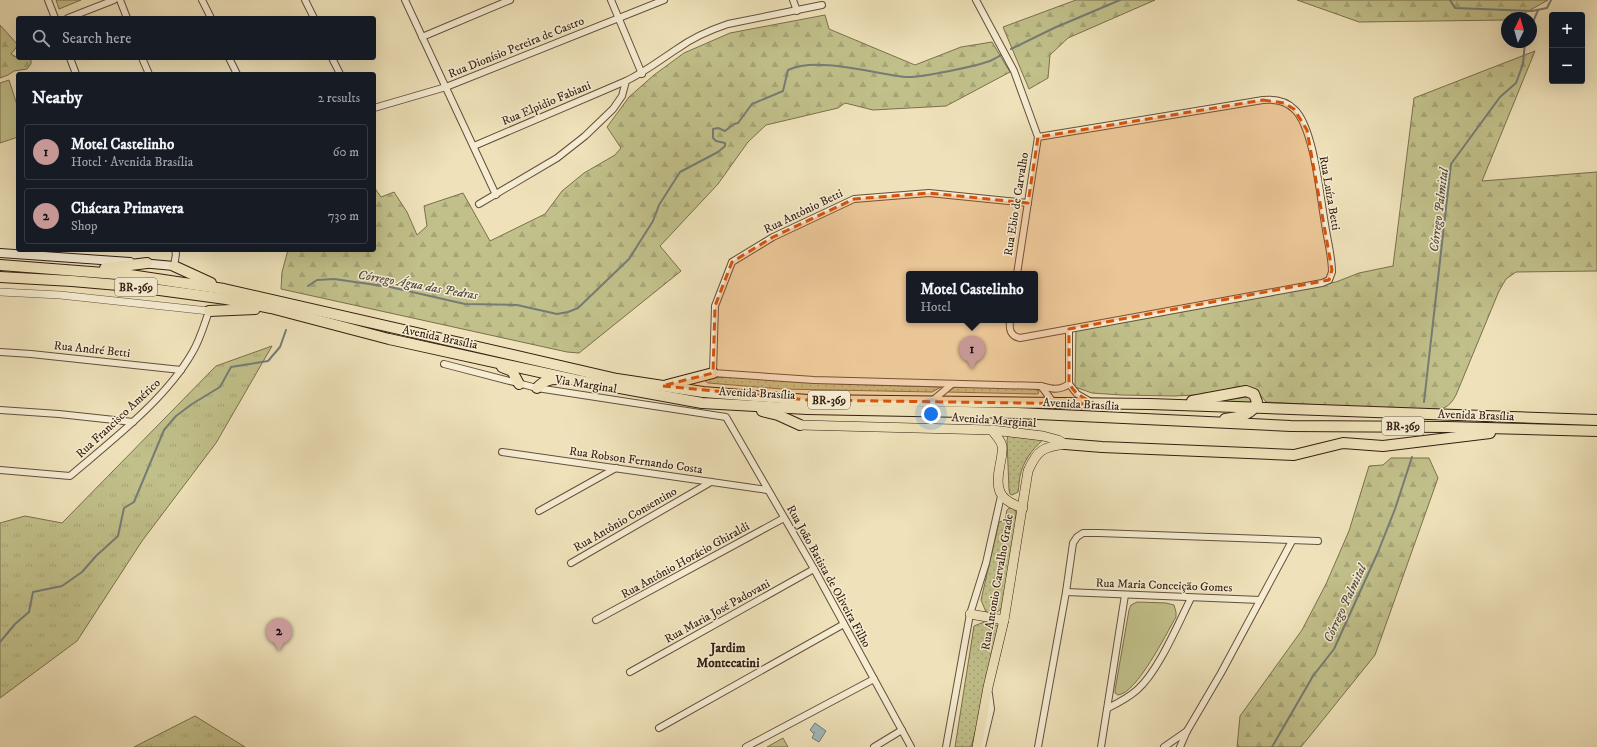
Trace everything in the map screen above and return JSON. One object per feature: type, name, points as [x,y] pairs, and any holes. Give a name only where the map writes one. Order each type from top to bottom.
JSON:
[{"type":"highway","points":[[72,270],[147,263]]},
{"type":"highway","name":"Avenida Brasília","points":[[0,265],[130,275],[224,289],[562,367],[662,386],[703,392],[801,399],[1150,404],[1597,420]]},
{"type":"highway","points":[[174,266],[224,289]]},
{"type":"highway","name":"Avenida Brasília","points":[[0,277],[144,287],[198,294],[271,308],[389,339],[576,380],[702,402],[743,406],[807,409],[1017,413],[1291,426],[1447,427],[1597,431]]},
{"type":"highway","points":[[209,311],[271,308]]},
{"type":"highway","points":[[476,357],[512,371],[520,384]]},
{"type":"highway","points":[[662,386],[714,373]]},
{"type":"highway","points":[[538,388],[544,381],[550,379],[576,380]]},
{"type":"highway","points":[[1150,404],[1192,401],[1246,391],[1251,392],[1256,397],[1257,402],[1255,408],[1249,413],[1243,416],[1209,423]]},
{"type":"highway","points":[[743,406],[778,415],[800,425]]},
{"type":"highway","points":[[1065,444],[1102,447],[1294,455],[1343,443],[1382,446],[1522,429]]},
{"type":"main road","points":[[0,253],[174,266]]},
{"type":"main road","name":"Avenida Marginal","points":[[800,425],[992,430],[1042,436],[1058,440],[1065,444]]},
{"type":"main road","name":"Rua Antonio Carvalho Grade","points":[[992,430],[1002,445],[998,475],[998,486],[1001,496]]},
{"type":"main road","name":"Rua Antonio Carvalho Grade","points":[[977,747],[988,687],[1004,620],[1028,471],[1034,457],[1042,450],[1049,446],[1065,444]]},
{"type":"main road","points":[[1001,496],[1012,505],[1023,508]]},
{"type":"main road","points":[[970,614],[1004,620]]},
{"type":"street","points":[[48,0],[54,16]]},
{"type":"street","points":[[73,16],[114,0]]},
{"type":"street","points":[[120,0],[126,16]]},
{"type":"street","points":[[202,0],[210,16]]},
{"type":"street","points":[[305,0],[313,16]]},
{"type":"street","points":[[405,0],[496,194]]},
{"type":"street","points":[[422,37],[510,0]]},
{"type":"street","points":[[612,0],[642,74]]},
{"type":"street","name":"Rua Dionísio Pereira de Castro","points":[[376,107],[446,87],[664,0]]},
{"type":"street","points":[[794,0],[797,11]]},
{"type":"street","points":[[976,0],[1014,71],[1038,137]]},
{"type":"street","name":"Rua Elpidio Fabiani","points":[[474,146],[642,74],[686,43],[713,30],[733,23],[822,5]]},
{"type":"street","points":[[71,60],[75,72]]},
{"type":"street","points":[[143,60],[147,72]]},
{"type":"street","points":[[231,60],[236,72]]},
{"type":"street","points":[[333,60],[339,72]]},
{"type":"street","points":[[479,204],[557,158],[585,136],[614,109],[622,96],[626,81]]},
{"type":"street","name":"Rua Luíza Betti","points":[[1038,137],[1263,100],[1272,100],[1284,103],[1294,109],[1307,130],[1313,156],[1332,270],[1330,278],[1322,283],[1069,329]]},
{"type":"street","name":"Rua Ebio de Carvalho","points":[[1017,271],[1038,137]]},
{"type":"street","name":"Rua Antônio Betti","points":[[714,373],[714,306],[732,262],[773,237],[854,199],[929,194],[1028,203]]},
{"type":"street","points":[[174,266],[176,252]]},
{"type":"street","points":[[0,292],[60,295],[209,311]]},
{"type":"street","name":"Rua Francisco Américo","points":[[0,470],[70,476],[133,422],[167,387],[193,352],[209,311]]},
{"type":"street","points":[[1010,323],[1011,332],[1017,337],[1069,329],[1069,384],[1077,394],[1095,404]]},
{"type":"street","name":"Rua André Betti","points":[[0,352],[181,370]]},
{"type":"street","name":"Via Marginal","points":[[444,364],[538,388],[726,417]]},
{"type":"street","points":[[714,373],[814,380],[1041,386],[1055,390],[1069,384]]},
{"type":"street","points":[[932,402],[952,384]]},
{"type":"street","points":[[1041,386],[1053,402]]},
{"type":"street","points":[[0,410],[59,414],[133,422]]},
{"type":"street","name":"Rua João Batista de Oliveira Filho","points":[[726,417],[814,569],[911,747]]},
{"type":"street","name":"Rua Robson Fernando Costa","points":[[502,452],[767,490]]},
{"type":"street","points":[[539,511],[616,468]]},
{"type":"street","name":"Rua Antônio Consentino","points":[[571,562],[711,482]]},
{"type":"street","points":[[946,747],[970,614],[986,563],[1001,496]]},
{"type":"street","name":"Rua Antônio Horácio Ghiraldi","points":[[596,620],[784,518]]},
{"type":"street","points":[[1038,747],[1066,592],[1073,543],[1082,533],[1318,541]]},
{"type":"street","points":[[1180,747],[1187,731],[1221,673],[1292,541]]},
{"type":"street","name":"Rua Maria José Padovani","points":[[630,672],[814,569]]},
{"type":"street","name":"Rua Maria Conceição Gomes","points":[[1066,592],[1260,600]]},
{"type":"street","points":[[1101,747],[1125,595]]},
{"type":"street","points":[[1108,708],[1138,690],[1147,679],[1191,598]]},
{"type":"street","points":[[659,728],[844,624]]},
{"type":"street","points":[[746,747],[874,679]]},
{"type":"street","points":[[982,747],[991,709],[988,687]]},
{"type":"street","points":[[875,747],[902,730]]},
{"type":"street","points":[[1166,747],[1187,731]]},
{"type":"highlighted area","points":[[1263,100],[1284,103],[1294,109],[1307,130],[1332,270],[1329,280],[1069,329],[1069,384],[1077,394],[1095,404],[808,400],[662,386],[713,373],[715,306],[732,262],[773,237],[854,199],[929,193],[1028,203],[1038,137]]},
{"type":"green space","points":[[56,0],[81,0],[59,9]]},
{"type":"green space","points":[[1076,0],[1155,0],[1068,38],[1050,55],[1048,78],[1029,89],[1003,27]]},
{"type":"green space","points":[[1297,0],[1548,0],[1527,12],[1501,12],[1501,20],[1359,22]]},
{"type":"green space","points":[[825,15],[829,29],[915,65],[961,47],[992,42],[1010,72],[946,106],[873,110],[845,103],[838,108],[766,125],[748,142],[718,184],[660,246],[681,271],[579,353],[567,352],[281,289],[282,272],[287,252],[376,252],[376,190],[381,197],[394,192],[407,212],[417,235],[427,226],[424,206],[463,193],[490,241],[545,214],[562,191],[584,173],[615,155],[621,148],[607,127],[629,97],[654,75],[684,53],[730,33]]},
{"type":"green space","points":[[0,25],[16,43],[16,48],[11,54],[16,57],[16,60],[31,60],[31,64],[27,69],[14,71],[0,78]]},
{"type":"green space","points":[[1535,51],[1482,181],[1597,172],[1597,271],[1516,272],[1506,279],[1499,291],[1456,395],[1451,403],[1446,407],[1429,411],[1266,402],[1258,392],[1174,396],[1121,395],[1092,393],[1075,387],[1076,328],[1336,282],[1359,273],[1393,266],[1414,98]]},
{"type":"green space","points":[[9,80],[16,102],[16,138],[0,143],[0,83]]},
{"type":"green space","points":[[272,346],[216,443],[142,541],[77,641],[0,698],[0,523],[25,516],[62,523],[216,366]]},
{"type":"green space","points":[[726,377],[842,384],[941,387],[932,392],[782,389],[708,383],[704,380]]},
{"type":"green space","points":[[955,387],[1031,388],[1039,391],[1038,394],[947,392]]},
{"type":"green space","points":[[1247,397],[1251,398],[1252,403],[1211,402]]},
{"type":"green space","points":[[1008,435],[1043,440],[1035,447],[1026,461],[1021,471],[1018,492],[1012,495],[1010,494],[1009,490]]},
{"type":"green space","points":[[1391,458],[1429,458],[1438,478],[1375,655],[1301,747],[1237,747],[1240,716],[1302,630],[1326,584],[1349,531],[1369,466],[1383,465]]},
{"type":"green space","points":[[1009,508],[1014,508],[1016,512],[1015,542],[1003,605],[1000,610],[994,614],[986,612],[981,600],[999,522],[1005,520],[1007,510]]},
{"type":"green space","points":[[1137,602],[1166,603],[1174,605],[1176,617],[1142,674],[1126,692],[1118,695],[1115,693],[1115,690],[1129,610],[1131,605]]},
{"type":"green space","points":[[984,622],[999,626],[988,687],[971,747],[955,747],[974,626]]},
{"type":"green space","points":[[195,716],[245,747],[134,747]]},
{"type":"green space","points":[[783,738],[788,747],[767,747]]},
{"type":"water","points":[[815,723],[826,731],[819,742],[812,738],[814,734],[810,730]]},
{"type":"waterway","name":"Córrego Água das Pedras","points":[[1011,49],[1054,28],[1120,0]]},
{"type":"waterway","points":[[1450,0],[1455,8],[1532,11],[1547,8],[1551,0]]},
{"type":"waterway","name":"Córrego Palmital","points":[[1424,402],[1451,164],[1500,97],[1516,83],[1523,64],[1524,48]]},
{"type":"waterway","name":"Córrego Água das Pedras","points":[[308,286],[317,280],[334,279],[390,287],[465,304],[517,305],[557,314],[568,312],[578,308],[629,259],[653,221],[659,205],[680,172],[718,152],[725,146],[725,143],[716,141],[713,138],[713,129],[718,128],[725,131],[734,124],[738,123],[752,104],[783,91],[788,70],[800,66],[830,65],[913,77],[973,66],[990,61],[1001,55]]},
{"type":"waterway","name":"Córrego Água das Pedras","points":[[0,642],[15,624],[29,612],[33,592],[62,586],[82,572],[96,556],[118,536],[124,508],[134,502],[164,430],[176,416],[192,404],[220,387],[231,367],[268,361],[280,347],[286,330]]},
{"type":"waterway","name":"Córrego Palmital","points":[[1272,747],[1313,676],[1334,649],[1378,552],[1395,509],[1412,457]]},
{"type":"place","name":"Motel Castelinho","points":[[972,369]]},
{"type":"place","name":"Chácara Primavera","points":[[279,651]]},
{"type":"district","name":"Jardim Montecatini","points":[[728,654]]}]
